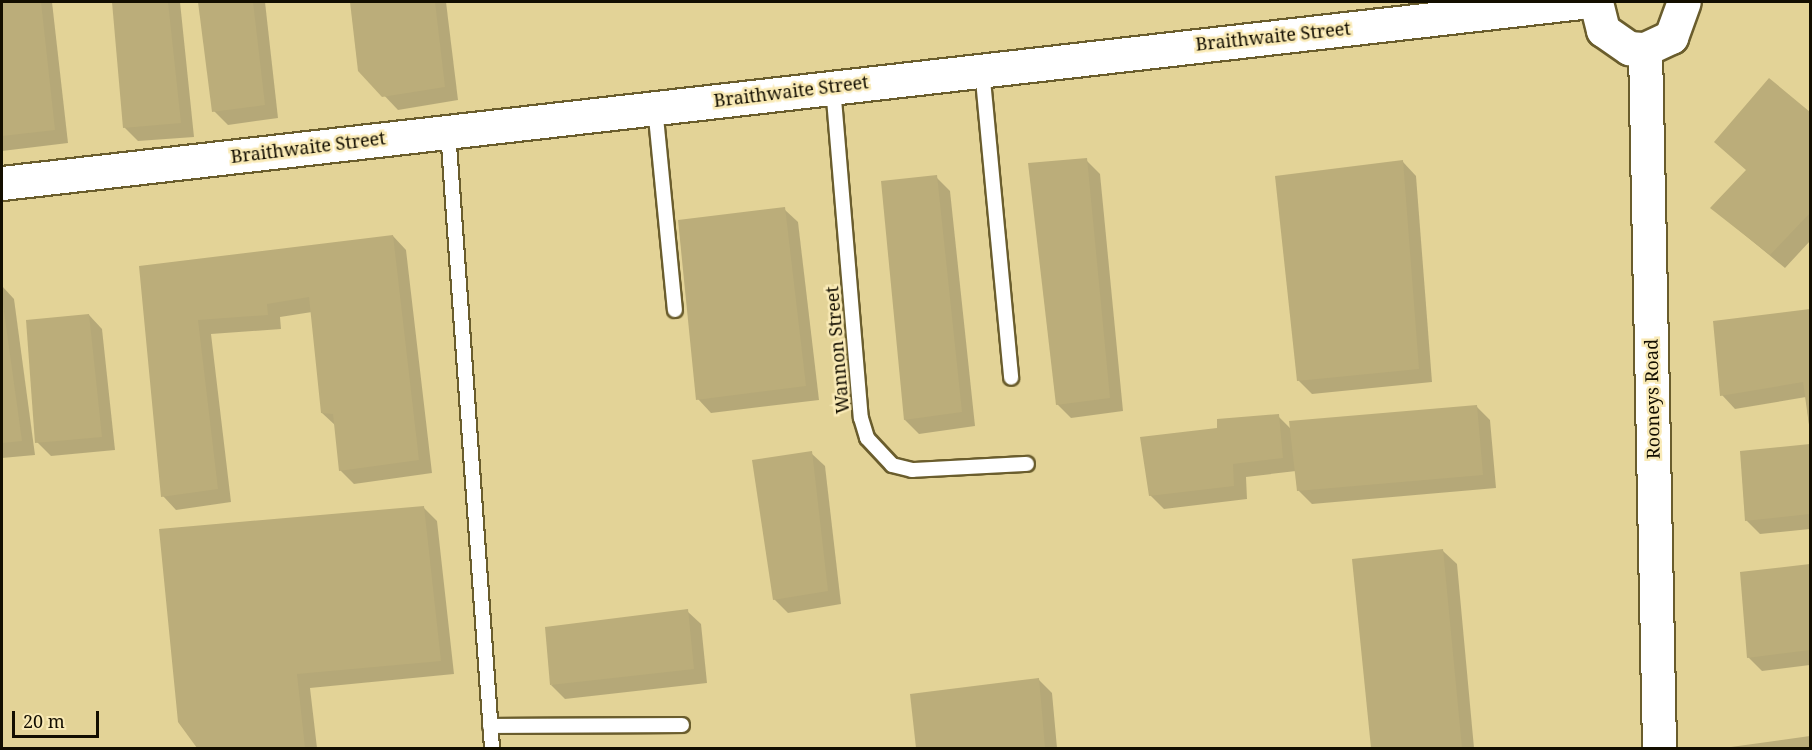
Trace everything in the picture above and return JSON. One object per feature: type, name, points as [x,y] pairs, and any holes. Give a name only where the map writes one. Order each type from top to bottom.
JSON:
[{"type":"street","name":"Braithwaite Street","points":[[2,183],[1580,2]]},
{"type":"street","points":[[1596,2],[1603,30],[1629,48],[1645,49],[1671,37],[1684,2],[1692,2]]},
{"type":"street","name":"Rooneys Road","points":[[1645,49],[1659,748]]},
{"type":"lane","points":[[982,69],[1011,378]]},
{"type":"lane","name":"Wannon Street","points":[[833,86],[861,418],[867,438],[892,465],[912,470],[1027,464]]},
{"type":"lane","points":[[655,107],[675,310]]},
{"type":"lane","points":[[448,131],[492,748]]},
{"type":"lane","points":[[490,726],[682,725]]},
{"type":"shaded area","points":[[2,2],[1810,2],[1810,748],[2,748]]},
{"type":"building","points":[[2,2],[41,2],[55,130],[2,136]]},
{"type":"building","points":[[112,2],[168,2],[181,123],[123,128]]},
{"type":"building","points":[[198,2],[253,2],[265,105],[212,112]]},
{"type":"building","points":[[350,2],[435,2],[445,87],[382,97],[358,71]]},
{"type":"building","points":[[1769,78],[1810,112],[1810,213],[1770,255],[1710,208],[1746,170],[1714,142]]},
{"type":"building","points":[[1087,158],[1110,398],[1056,405],[1028,163]]},
{"type":"building","points":[[1403,160],[1419,369],[1297,381],[1275,176]]},
{"type":"building","points":[[937,175],[962,412],[904,420],[881,181]]},
{"type":"building","points":[[785,207],[806,386],[696,400],[678,220]]},
{"type":"building","points":[[393,235],[419,460],[339,471],[333,414],[321,413],[309,297],[267,304],[268,315],[198,320],[218,489],[161,497],[139,266]]},
{"type":"building","points":[[2,297],[22,441],[2,443]]},
{"type":"building","points":[[1810,309],[1810,432],[1803,382],[1720,396],[1713,321]]},
{"type":"building","points":[[89,314],[102,437],[35,443],[26,320]]},
{"type":"building","points":[[1477,405],[1483,475],[1297,491],[1289,421]]},
{"type":"building","points":[[1279,414],[1283,458],[1233,464],[1234,486],[1149,496],[1140,437],[1217,428],[1217,419]]},
{"type":"building","points":[[1810,444],[1810,514],[1745,521],[1740,451]]},
{"type":"building","points":[[812,451],[828,591],[773,600],[752,460]]},
{"type":"building","points":[[424,506],[441,661],[297,674],[305,748],[197,748],[178,722],[159,529]]},
{"type":"building","points":[[1443,549],[1462,748],[1371,748],[1352,559]]},
{"type":"building","points":[[1810,564],[1810,650],[1747,658],[1740,572]]},
{"type":"building","points":[[688,609],[694,669],[550,685],[545,627]]},
{"type":"building","points":[[1039,678],[1045,748],[916,748],[910,694]]},
{"type":"building","points":[[1810,736],[1810,748],[1731,748],[1731,747]]}]
